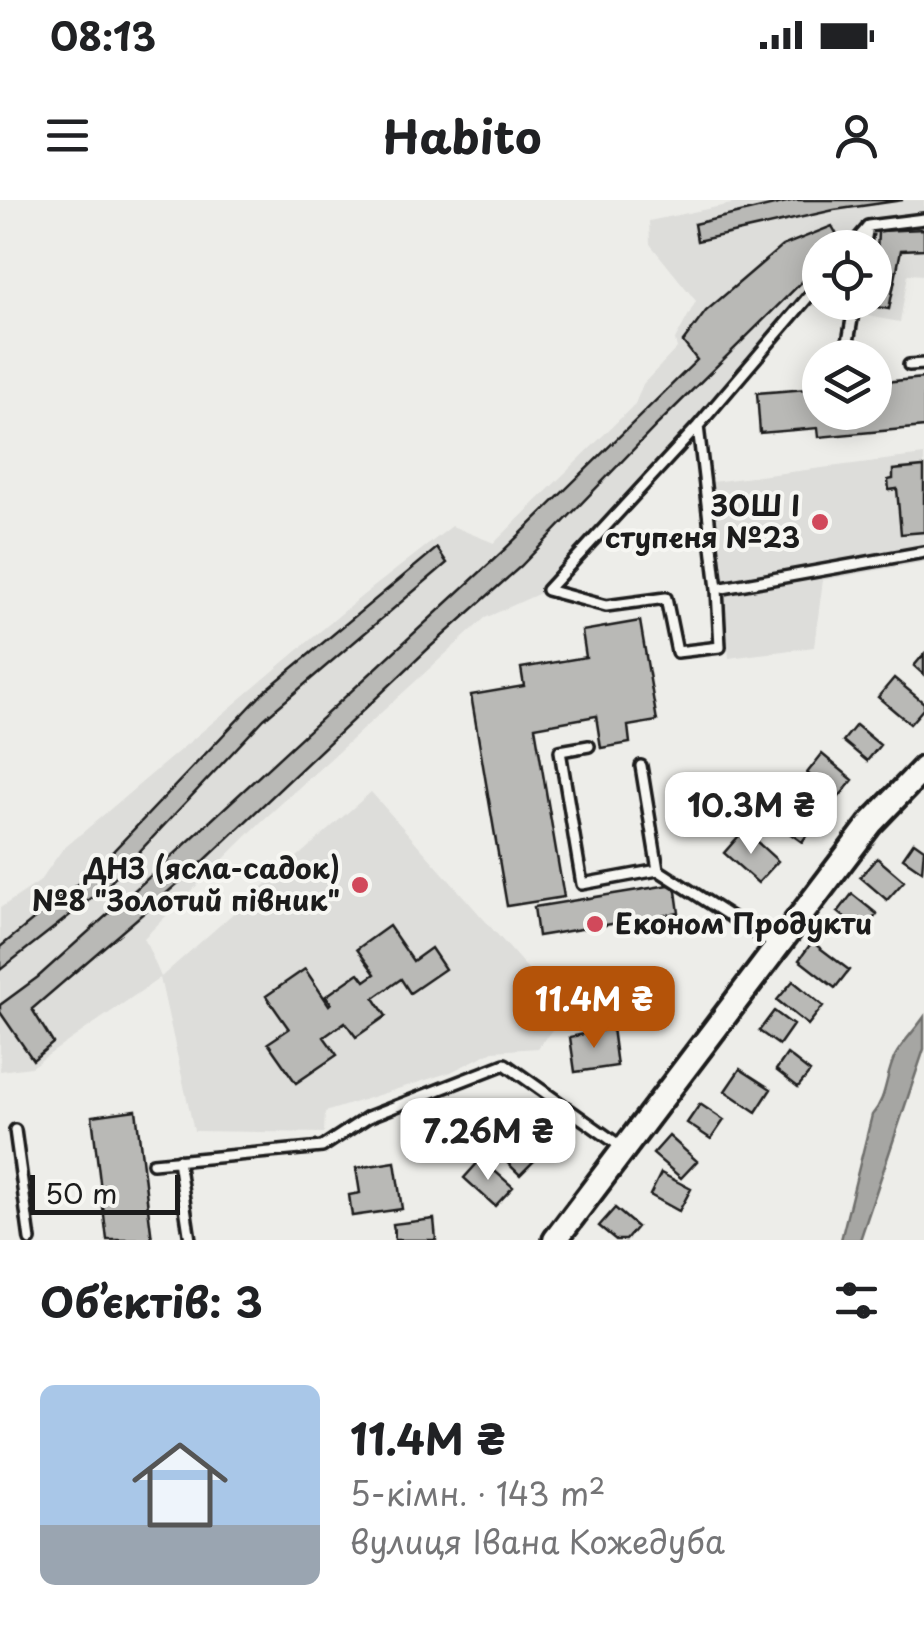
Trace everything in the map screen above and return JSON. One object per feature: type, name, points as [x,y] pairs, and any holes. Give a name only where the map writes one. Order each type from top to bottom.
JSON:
[{"type":"street","points":[[555,1240],[871,823],[924,768]]},
{"type":"lane","points":[[865,230],[868,226],[924,220]]},
{"type":"lane","points":[[867,230],[868,226]]},
{"type":"lane","points":[[698,426],[720,647],[677,652],[666,598],[606,606],[548,590],[698,426],[802,304]]},
{"type":"lane","points":[[909,365],[924,364]]},
{"type":"lane","points":[[717,589],[924,552]]},
{"type":"lane","points":[[589,746],[560,751],[582,884],[658,870],[777,946]]},
{"type":"lane","points":[[641,766],[658,870]]},
{"type":"lane","points":[[153,1163],[322,1148],[368,1117],[505,1064],[626,1150]]},
{"type":"lane","points":[[14,1130],[30,1240]]},
{"type":"lane","points":[[178,1160],[190,1240]]},
{"type":"shaded area","points":[[751,200],[924,200],[924,275],[908,274],[900,322],[889,320],[892,230],[802,230],[802,304],[547,590],[485,618],[261,822],[144,938],[161,977],[371,792],[566,1012],[538,1048],[493,1051],[451,1072],[325,1112],[324,1133],[194,1131],[160,978],[31,1067],[0,1071],[0,908],[39,882],[62,850],[362,596],[452,526],[494,543],[635,404],[643,384],[677,348],[675,340],[696,301],[650,244],[649,221]]},
{"type":"shaded area","name":"ЗОШ І ступеня №23","points":[[924,455],[924,562],[823,580],[814,647],[729,658],[712,482]]},
{"type":"shaded area","points":[[924,1017],[924,1049],[860,1240],[841,1240],[872,1115],[881,1102],[895,1056]]},
{"type":"building","points":[[795,200],[903,200],[834,210],[697,241],[694,224]]},
{"type":"building","points":[[924,229],[924,249],[901,250],[892,294],[892,230]]},
{"type":"building","points":[[802,238],[802,282],[521,566],[205,860],[32,1009],[53,1043],[33,1060],[0,1012],[0,1005],[38,977],[166,862],[502,552],[697,360],[683,342],[706,311],[782,246]]},
{"type":"building","points":[[924,378],[924,427],[819,437],[818,430],[892,430],[892,381]]},
{"type":"building","points":[[802,389],[802,429],[760,433],[757,393]]},
{"type":"building","points":[[924,467],[924,532],[901,534],[897,489],[889,490],[888,480],[893,479],[893,470]]},
{"type":"building","points":[[437,548],[447,563],[264,719],[107,886],[0,970],[0,947],[97,868],[265,691]]},
{"type":"building","points":[[640,621],[657,721],[628,726],[630,743],[601,748],[596,716],[535,727],[564,897],[507,906],[471,695],[524,686],[521,668],[586,657],[582,631]]},
{"type":"building","points":[[924,654],[924,675],[914,666]]},
{"type":"building","points":[[894,678],[924,703],[910,724],[878,697]]},
{"type":"building","points":[[856,725],[880,745],[867,761],[843,741]]},
{"type":"building","points":[[822,754],[853,780],[838,798],[807,773]]},
{"type":"building","points":[[783,777],[810,795],[799,810],[816,822],[802,842],[778,825],[792,806],[772,793]]},
{"type":"building","points":[[744,830],[778,861],[758,883],[724,853]]},
{"type":"building","points":[[914,842],[924,849],[922,871],[903,858]]},
{"type":"building","points":[[877,858],[904,881],[887,900],[860,877]]},
{"type":"building","points":[[675,884],[679,913],[538,936],[534,907]]},
{"type":"building","points":[[852,894],[877,914],[863,932],[838,912]]},
{"type":"building","points":[[389,926],[413,961],[431,948],[445,969],[410,993],[401,979],[374,998],[386,1016],[356,1037],[345,1022],[324,1037],[337,1055],[296,1083],[268,1043],[289,1029],[266,996],[305,969],[329,1005],[326,996],[359,973],[365,981],[375,974],[357,949]]},
{"type":"building","points":[[812,942],[849,970],[835,988],[799,960]]},
{"type":"building","points":[[793,981],[823,1006],[808,1025],[777,1000]]},
{"type":"building","points":[[774,1011],[793,1025],[779,1045],[759,1031]]},
{"type":"building","points":[[612,1028],[617,1066],[575,1072],[570,1037]]},
{"type":"building","points":[[787,1054],[810,1072],[798,1087],[776,1070]]},
{"type":"building","points":[[740,1069],[771,1089],[756,1112],[725,1091]]},
{"type":"building","points":[[700,1104],[724,1120],[711,1139],[687,1123]]},
{"type":"building","points":[[136,1110],[152,1240],[107,1240],[92,1116]]},
{"type":"building","points":[[514,1125],[543,1152],[520,1175],[492,1148]]},
{"type":"building","points":[[669,1136],[697,1161],[681,1178],[653,1154]]},
{"type":"building","points":[[481,1159],[513,1187],[495,1206],[464,1178]]},
{"type":"building","points":[[395,1162],[402,1209],[352,1216],[349,1195],[360,1193],[356,1168]]},
{"type":"building","points":[[661,1173],[691,1189],[679,1211],[650,1195]]},
{"type":"building","points":[[615,1208],[637,1227],[626,1240],[616,1240],[599,1226]]},
{"type":"building","points":[[434,1219],[436,1240],[395,1240],[393,1224]]},
{"type":"place","name":"ЗОШ І ступеня №23","points":[[820,522]]},
{"type":"place","name":"ДНЗ (ясла-садок) №8 \"Золотий півник\"","points":[[360,885]]},
{"type":"place","name":"Економ Продукти","points":[[595,924]]}]
